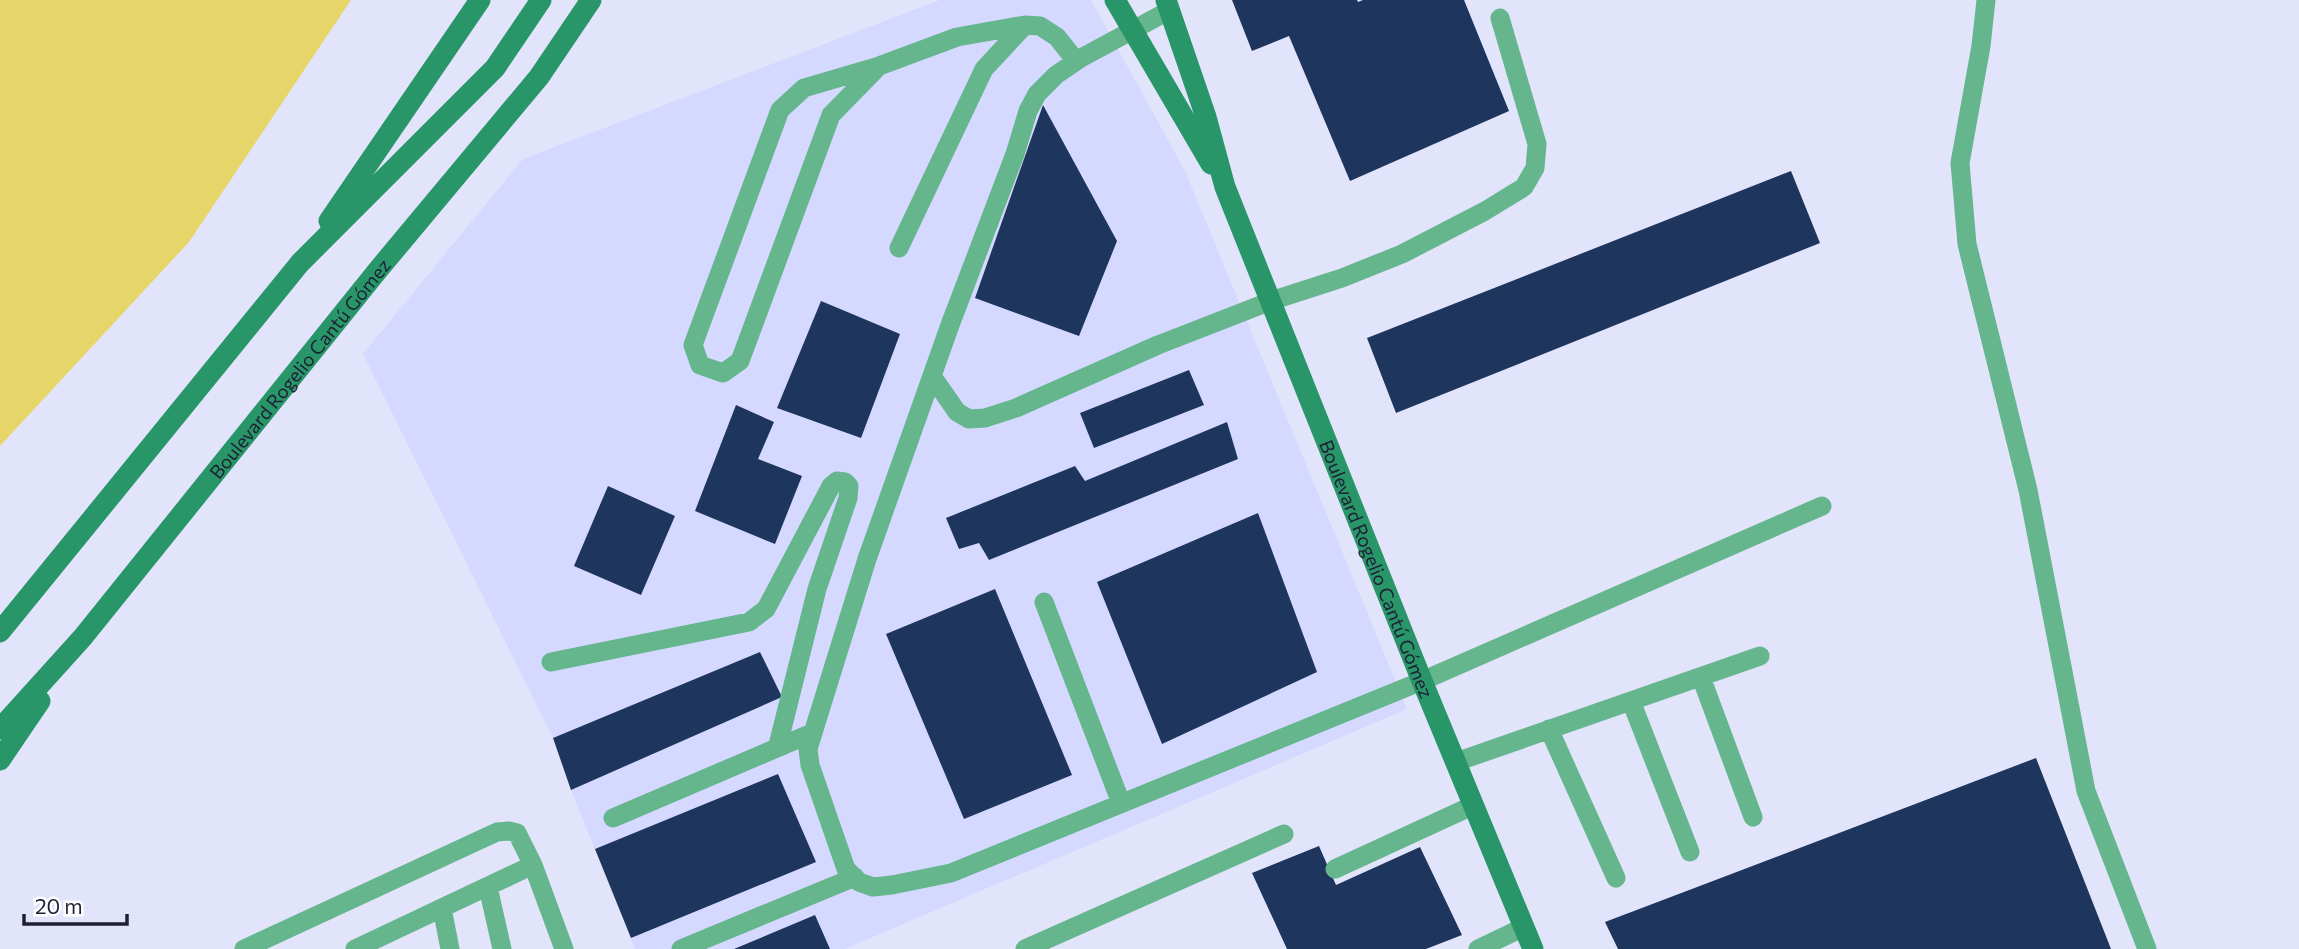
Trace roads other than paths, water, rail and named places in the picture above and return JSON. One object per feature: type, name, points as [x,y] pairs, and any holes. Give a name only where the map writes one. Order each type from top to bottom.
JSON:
[{"type":"main road","points":[[0,632],[300,263],[480,0]]},
{"type":"main road","points":[[300,263],[495,68],[541,0]]},
{"type":"main road","name":"Boulevard Rogelio Cantú Gómez","points":[[0,729],[83,638],[377,270],[539,76],[591,0]]},
{"type":"main road","name":"Boulevard Rogelio Cantú Gómez","points":[[1115,0],[1225,187]]},
{"type":"main road","name":"Boulevard Rogelio Cantú Gómez","points":[[1168,5],[1206,117],[1225,187],[1422,681],[1533,949]]},
{"type":"main road","points":[[0,614],[69,546]]},
{"type":"main road","points":[[0,760],[83,638]]},
{"type":"lane","points":[[1986,0],[1981,46],[1960,163],[1967,244],[2028,490],[2086,791],[2147,949]]},
{"type":"lane","points":[[1168,5],[1076,61],[1056,75],[1037,94],[1028,111],[1015,154],[867,559],[808,749],[810,765],[846,869],[859,882],[873,887],[912,883],[951,873],[1422,681],[1822,506]]},
{"type":"lane","points":[[932,376],[957,411],[969,419],[985,418],[1016,408],[1158,345],[1402,254],[1485,211],[1524,187],[1535,168],[1536,144],[1500,18]]},
{"type":"lane","points":[[879,66],[831,115],[740,361],[723,373],[700,365],[693,345],[780,110],[804,88],[879,66],[957,37],[1025,24],[1040,26],[1057,37],[1076,61]]},
{"type":"lane","points":[[899,248],[984,69],[1025,24]]},
{"type":"lane","points":[[551,662],[749,622],[766,609],[831,486],[837,481],[845,482],[849,486],[849,498],[817,589],[778,745]]},
{"type":"lane","points":[[1044,602],[1121,803]]},
{"type":"lane","points":[[1456,762],[1760,656]]},
{"type":"lane","points":[[1701,677],[1753,817]]},
{"type":"lane","points":[[1631,701],[1690,852]]},
{"type":"lane","points":[[1549,729],[1616,878]]},
{"type":"lane","points":[[613,818],[778,745],[812,733]]},
{"type":"lane","points":[[1335,869],[1474,805]]},
{"type":"lane","points":[[244,949],[497,832],[509,831],[517,833],[533,865],[564,949]]},
{"type":"lane","points":[[1026,949],[1061,942],[1284,834]]},
{"type":"lane","points":[[355,949],[533,865]]},
{"type":"lane","points":[[681,949],[855,877]]},
{"type":"lane","points":[[488,887],[502,949]]},
{"type":"lane","points":[[442,908],[450,949]]},
{"type":"lane","points":[[1478,949],[1524,926]]}]
